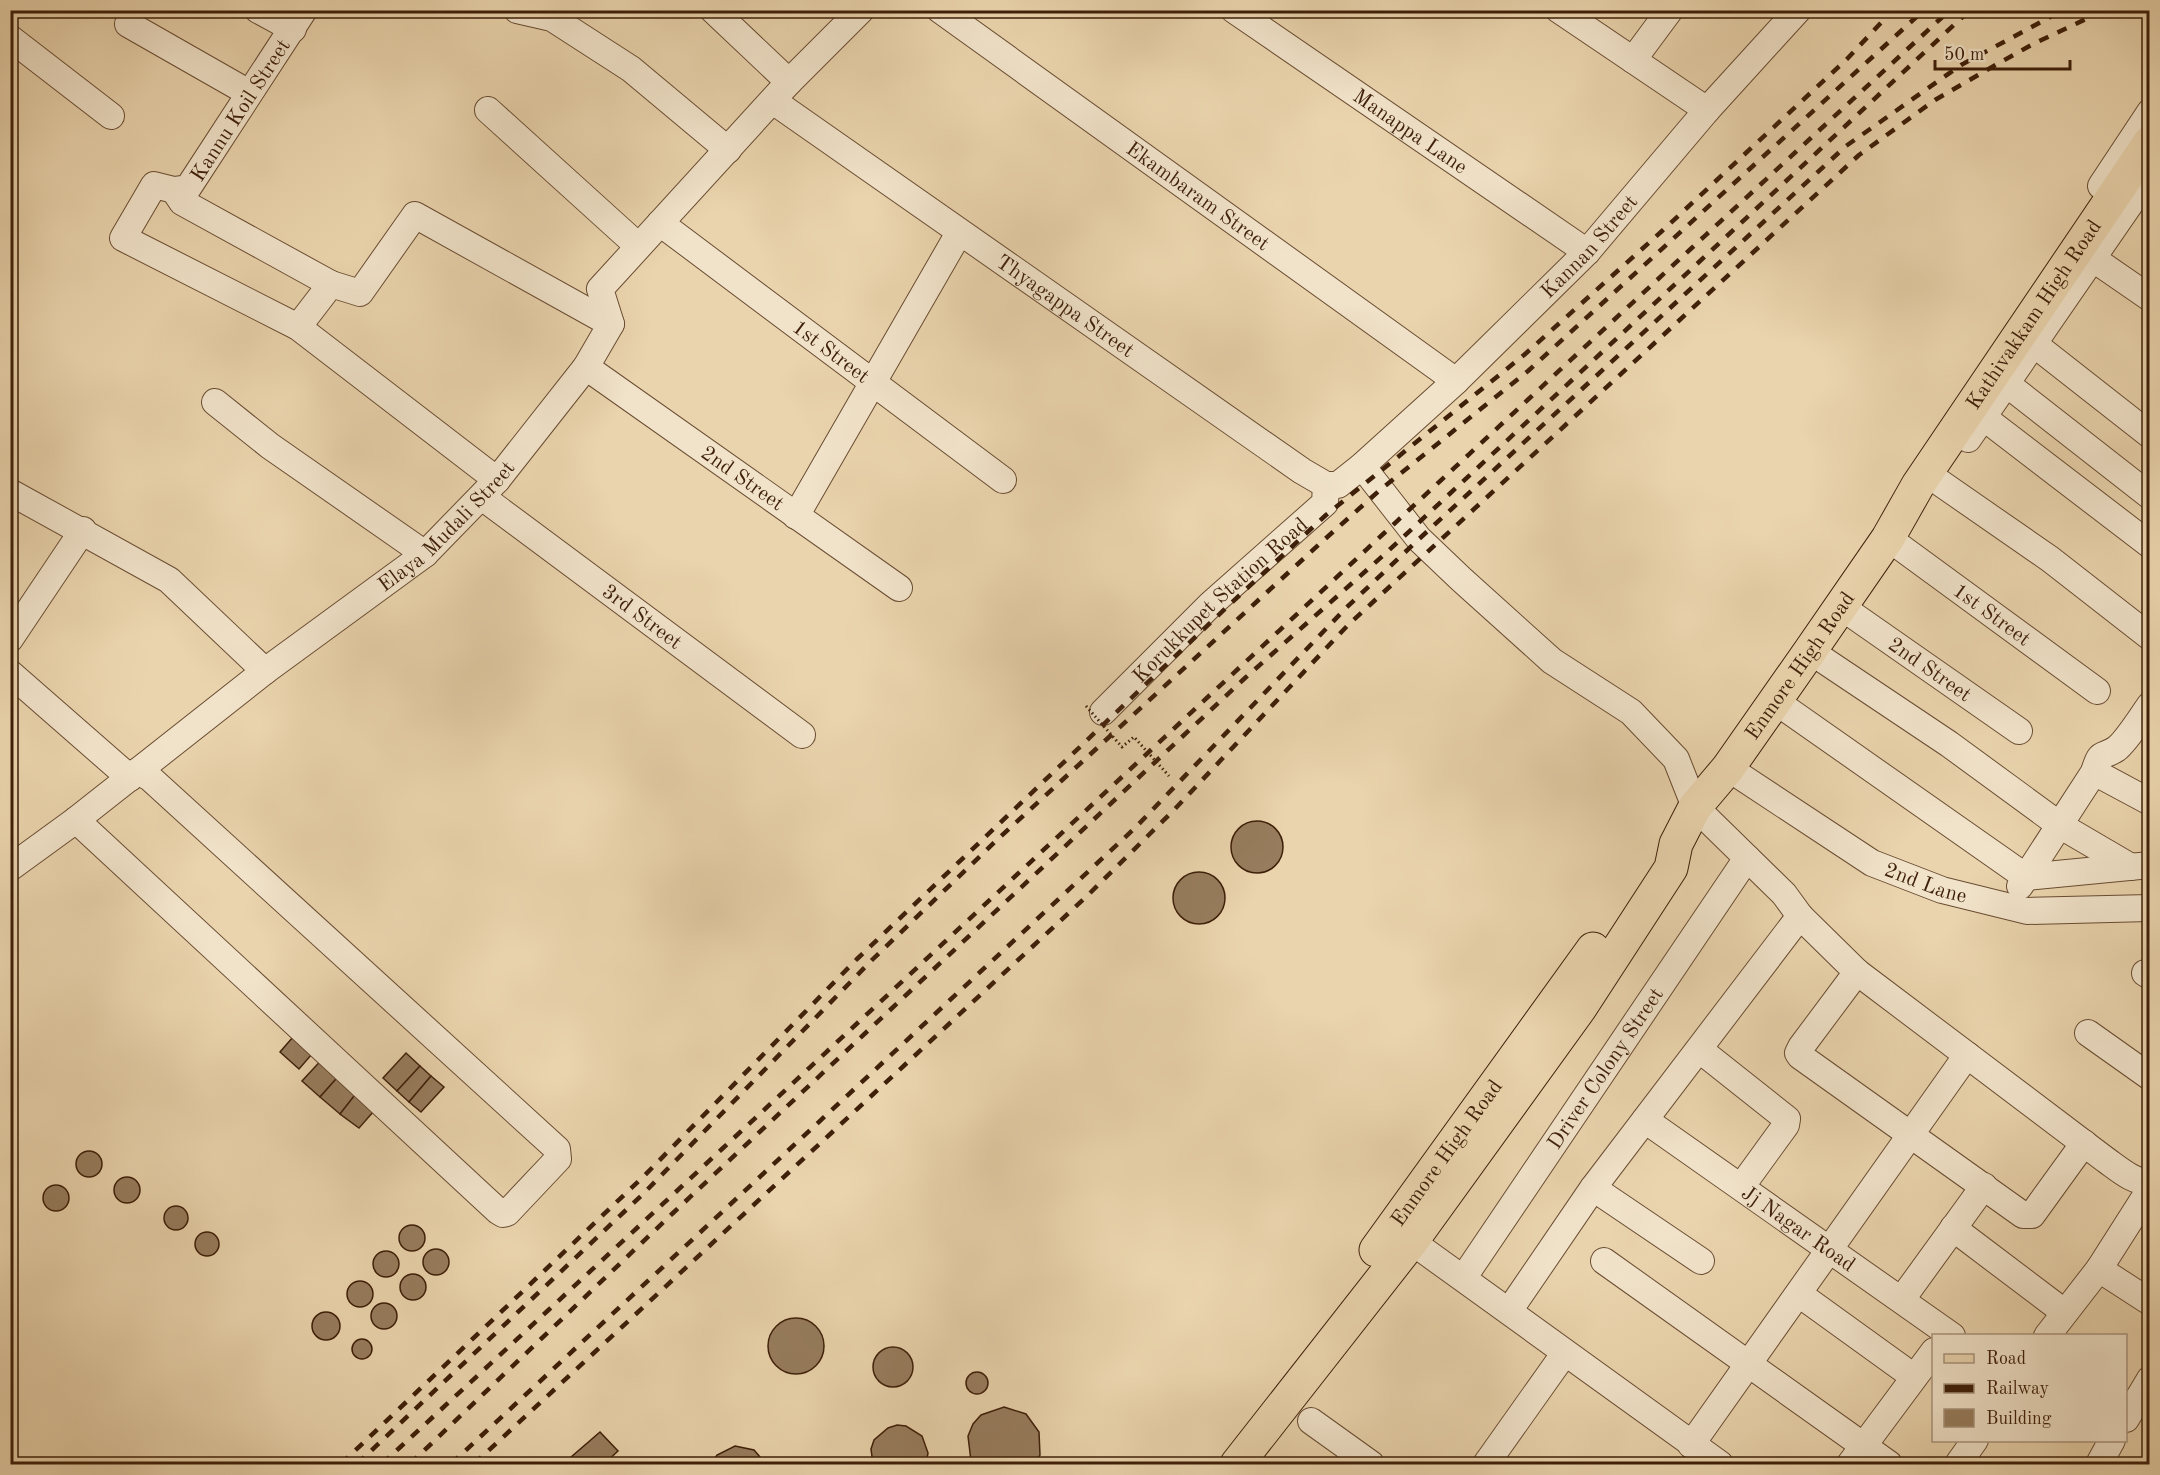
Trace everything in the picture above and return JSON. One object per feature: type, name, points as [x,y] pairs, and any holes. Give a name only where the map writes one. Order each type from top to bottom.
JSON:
[{"type":"main road","name":"Kathivakkam High Road","points":[[1921,490],[2150,142]]},
{"type":"main road","name":"Enmore High Road","points":[[1237,1464],[1402,1235],[1661,855],[1676,844],[1695,807],[1728,768],[1921,490]]},
{"type":"main road","name":"Enmore High Road","points":[[1219,1464],[1402,1235]]},
{"type":"street","points":[[258,10],[299,20]]},
{"type":"street","points":[[517,10],[552,18],[631,69],[728,150]]},
{"type":"street","points":[[713,10],[789,82]]},
{"type":"street","points":[[611,324],[600,289],[789,82],[861,10]]},
{"type":"street","name":"Ekambaram Street","points":[[940,10],[1455,381]]},
{"type":"street","name":"Manappa Lane","points":[[1233,10],[1587,252]]},
{"type":"street","points":[[1559,10],[1707,110]]},
{"type":"street","points":[[1633,60],[1670,10]]},
{"type":"street","name":"Kannan Street","points":[[1362,466],[1455,381],[1587,252],[1707,110],[1798,10]]},
{"type":"street","name":"Kannu Koil Street","points":[[123,238],[154,185],[174,190],[188,188],[299,20]]},
{"type":"street","points":[[128,24],[249,93]]},
{"type":"street","points":[[10,38],[111,116]]},
{"type":"street","name":"Thyagappa Street","points":[[772,101],[1292,464],[1326,485]]},
{"type":"street","points":[[488,110],[637,246]]},
{"type":"street","points":[[2150,112],[2019,313],[1904,482],[2050,559],[2150,637]]},
{"type":"street","points":[[1921,490],[2008,385],[2091,258],[2150,175]]},
{"type":"street","points":[[174,190],[182,202],[331,284],[360,293],[415,214],[611,324]]},
{"type":"street","name":"1st Street","points":[[660,223],[1003,480]]},
{"type":"street","points":[[796,516],[875,383],[959,233]]},
{"type":"street","name":"3rd Street","points":[[123,238],[298,327],[490,488],[802,735]]},
{"type":"street","points":[[2091,258],[2150,298]]},
{"type":"street","points":[[298,327],[331,284]]},
{"type":"street","name":"Elaya Mudali Street","points":[[10,868],[76,820],[265,671],[426,554],[490,488],[586,367],[611,324]]},
{"type":"street","points":[[2034,344],[2150,435]]},
{"type":"street","name":"2nd Street","points":[[586,367],[899,588]]},
{"type":"street","points":[[2008,385],[2150,496]]},
{"type":"street","points":[[215,402],[270,446],[426,554]]},
{"type":"street","points":[[1983,417],[2150,545]]},
{"type":"street","points":[[1326,485],[1338,485],[1362,466],[1419,539],[1461,579],[1552,661],[1631,712],[1676,759],[1695,807],[1784,894],[1800,916],[1857,972],[2132,1178],[2140,1182],[2150,1182]]},
{"type":"street","name":"Korukkupet Station Road","points":[[1094,709],[1325,503],[1326,485]]},
{"type":"street","points":[[10,492],[83,530],[169,580],[265,671]]},
{"type":"street","points":[[10,639],[83,530]]},
{"type":"street","name":"1st Street","points":[[1888,538],[2097,691]]},
{"type":"street","name":"2nd Street","points":[[1840,606],[2019,731]]},
{"type":"street","points":[[1810,651],[1949,744],[2061,826],[2140,866]]},
{"type":"street","points":[[10,673],[134,774],[159,786],[557,1149],[558,1159],[538,1184],[507,1213],[502,1214],[76,820]]},
{"type":"street","points":[[1775,701],[2026,877],[2140,866]]},
{"type":"street","points":[[2008,907],[2094,772],[2098,759],[2106,752],[2116,749],[2149,707]]},
{"type":"street","name":"2nd Lane","points":[[1728,768],[1872,863],[1941,890],[2026,911],[2150,908]]},
{"type":"street","points":[[2094,772],[2150,802]]},
{"type":"street","name":"Driver Colony Street","points":[[1464,1278],[1747,858]]},
{"type":"street","points":[[1509,1311],[1593,1188],[1800,916]]},
{"type":"street","points":[[1857,972],[1798,1055],[2028,1216],[2084,1143]]},
{"type":"street","points":[[2088,1033],[2150,1077]]},
{"type":"street","points":[[1700,1050],[1786,1119],[1786,1125],[1741,1186]]},
{"type":"street","points":[[1691,1445],[1967,1055]]},
{"type":"street","name":"Jj Nagar Road","points":[[1645,1120],[1902,1299],[1940,1334]]},
{"type":"street","points":[[1902,1299],[1984,1186]]},
{"type":"street","points":[[1593,1188],[1701,1261]]},
{"type":"street","points":[[2048,1334],[2099,1269],[2150,1189]]},
{"type":"street","points":[[1953,1228],[2064,1312]]},
{"type":"street","points":[[1402,1235],[1717,1463]]},
{"type":"street","points":[[1604,1261],[1749,1363],[1857,1455],[1888,1464]]},
{"type":"street","points":[[2099,1269],[2150,1302]]},
{"type":"street","points":[[1799,1294],[1914,1377]]},
{"type":"street","points":[[1486,1464],[1564,1354]]},
{"type":"street","points":[[1857,1455],[1932,1354]]},
{"type":"street","points":[[2127,1417],[2150,1379]]},
{"type":"street","points":[[1311,1421],[1371,1464]]},
{"type":"path","points":[[1094,709],[1122,747],[1134,737],[1168,776]]},
{"type":"building","points":[[1252,821],[1262,821],[1276,828],[1283,847],[1276,866],[1262,873],[1252,873],[1242,869],[1235,862],[1231,852],[1231,842],[1235,832],[1242,825]]},
{"type":"building","points":[[1194,872],[1204,872],[1218,879],[1225,898],[1218,917],[1204,924],[1194,924],[1184,920],[1177,913],[1173,903],[1173,893],[1177,883],[1184,876]]},
{"type":"building","points":[[299,1030],[318,1047],[299,1069],[280,1052]]},
{"type":"building","points":[[406,1053],[420,1066],[397,1091],[383,1078]]},
{"type":"building","points":[[327,1054],[344,1070],[320,1097],[302,1081]]},
{"type":"building","points":[[420,1066],[431,1076],[409,1102],[397,1091]]},
{"type":"building","points":[[344,1070],[362,1086],[340,1114],[320,1097]]},
{"type":"building","points":[[431,1076],[444,1087],[421,1112],[409,1102]]},
{"type":"building","points":[[362,1086],[381,1103],[359,1128],[340,1114]]},
{"type":"building","points":[[89,1151],[98,1155],[102,1164],[98,1173],[89,1177],[80,1173],[76,1164],[80,1155]]},
{"type":"building","points":[[127,1177],[136,1181],[140,1190],[136,1199],[127,1203],[118,1199],[114,1190],[118,1181]]},
{"type":"building","points":[[56,1185],[65,1189],[69,1198],[65,1207],[56,1211],[47,1207],[43,1198],[47,1189]]},
{"type":"building","points":[[176,1206],[184,1210],[188,1218],[184,1226],[176,1230],[168,1226],[164,1218],[168,1210]]},
{"type":"building","points":[[412,1225],[421,1229],[425,1238],[421,1247],[412,1251],[403,1247],[399,1238],[403,1229]]},
{"type":"building","points":[[207,1232],[215,1236],[219,1244],[215,1252],[207,1256],[199,1252],[195,1244],[199,1236]]},
{"type":"building","points":[[436,1249],[445,1253],[449,1262],[445,1271],[436,1275],[427,1271],[423,1262],[427,1253]]},
{"type":"building","points":[[386,1251],[395,1255],[399,1264],[395,1273],[386,1277],[377,1273],[373,1264],[377,1255]]},
{"type":"building","points":[[413,1274],[422,1278],[426,1287],[422,1296],[413,1300],[404,1296],[400,1287],[404,1278]]},
{"type":"building","points":[[360,1281],[369,1285],[373,1294],[369,1303],[360,1307],[351,1303],[347,1294],[351,1285]]},
{"type":"building","points":[[384,1303],[393,1307],[397,1316],[393,1325],[384,1329],[375,1325],[371,1316],[375,1307]]},
{"type":"building","points":[[326,1312],[336,1316],[340,1326],[336,1336],[326,1340],[316,1336],[312,1326],[316,1316]]},
{"type":"building","points":[[790,1318],[802,1318],[816,1326],[824,1340],[822,1357],[816,1366],[802,1374],[790,1374],[773,1362],[768,1352],[768,1340],[780,1323]]},
{"type":"building","points":[[362,1339],[369,1342],[372,1349],[369,1356],[362,1359],[355,1356],[352,1349],[355,1342]]},
{"type":"building","points":[[893,1347],[907,1353],[913,1367],[907,1381],[893,1387],[879,1381],[873,1367],[879,1353]]},
{"type":"building","points":[[977,1372],[985,1375],[988,1383],[985,1391],[977,1394],[969,1391],[966,1383],[969,1375]]},
{"type":"building","points":[[1004,1407],[1026,1414],[1039,1432],[1040,1455],[1035,1464],[974,1464],[971,1461],[968,1436],[973,1424],[981,1415]]},
{"type":"building","points":[[897,1425],[906,1426],[922,1436],[928,1453],[926,1464],[873,1464],[871,1449],[874,1440],[888,1428]]},
{"type":"building","points":[[600,1432],[618,1451],[604,1464],[563,1464]]},
{"type":"building","points":[[735,1446],[754,1450],[766,1464],[711,1464],[717,1455]]},
{"type":"railway","points":[[341,1464],[644,1176],[857,959],[1228,606],[1326,515],[1524,355],[1662,231],[1847,59],[1893,10]]},
{"type":"railway","points":[[357,1464],[643,1194],[873,959],[999,838],[1325,539],[1380,490],[1528,371],[1924,10]]},
{"type":"railway","points":[[382,1464],[1950,10]]},
{"type":"railway","points":[[410,1464],[673,1213],[1245,678],[1386,553],[1970,10]]},
{"type":"railway","points":[[451,1464],[1135,828],[1346,608],[1419,539],[1846,146],[1961,65],[2063,10]]},
{"type":"railway","points":[[474,1464],[1086,897],[1173,811],[1348,625],[1859,155],[1935,100],[2033,44],[2105,10]]}]
